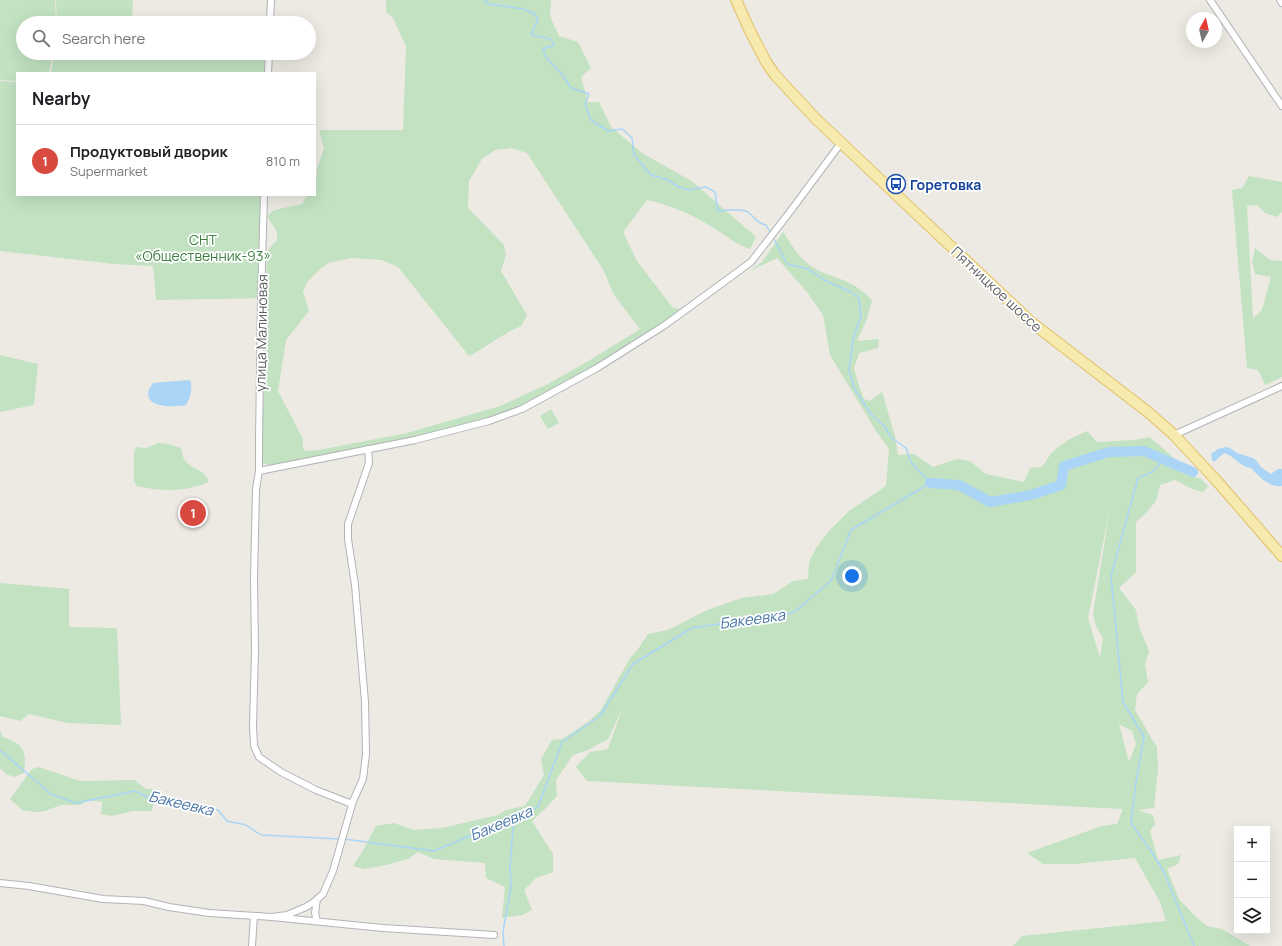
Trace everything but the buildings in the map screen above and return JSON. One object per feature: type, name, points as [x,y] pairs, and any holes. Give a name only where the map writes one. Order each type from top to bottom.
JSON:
[{"type":"main road","name":"Пятницкое шоссе","points":[[736,0],[766,62],[794,97],[1031,322],[1143,408],[1174,435],[1216,480],[1282,556]]},
{"type":"street","points":[[270,16],[271,0]]},
{"type":"street","points":[[1210,0],[1282,106]]},
{"type":"street","points":[[268,72],[269,60]]},
{"type":"street","points":[[258,471],[415,440],[489,421],[522,409],[597,368],[665,325],[751,262],[841,143]]},
{"type":"street","name":"улица Малиновая","points":[[264,196],[258,471],[256,489],[254,578],[254,746],[259,757],[281,772],[316,790],[352,804]]},
{"type":"street","points":[[1174,435],[1282,386]]},
{"type":"street","points":[[272,918],[306,907],[323,894],[333,871],[352,804],[363,779],[366,754],[365,702],[355,585],[348,539],[348,524],[369,463],[368,449]]},
{"type":"street","points":[[0,883],[29,886],[103,899],[144,901],[169,907],[208,913],[317,921],[383,928],[494,935]]},
{"type":"street","points":[[317,921],[315,913],[318,899]]},
{"type":"street","points":[[252,946],[254,916]]},
{"type":"green space","points":[[0,0],[55,0],[56,16],[16,16],[16,60],[52,60],[49,72],[16,72],[16,81],[0,80]]},
{"type":"green space","points":[[56,0],[133,0],[132,16],[57,16]]},
{"type":"green space","points":[[386,0],[551,0],[550,16],[559,36],[578,42],[591,68],[581,77],[588,102],[599,102],[611,127],[642,153],[693,182],[756,237],[750,249],[736,243],[691,215],[647,200],[623,232],[637,261],[673,308],[681,309],[659,326],[605,361],[520,407],[501,415],[472,424],[428,434],[271,466],[263,463],[262,455],[267,251],[277,240],[277,232],[267,216],[274,210],[302,204],[306,196],[316,196],[317,169],[324,148],[319,130],[403,130],[406,46],[393,18],[386,12]],"holes":[[[511,148],[527,153],[604,271],[614,295],[640,329],[590,360],[548,384],[500,406],[407,433],[319,450],[305,451],[303,448],[303,439],[278,391],[286,340],[309,311],[303,292],[307,282],[328,263],[351,258],[382,260],[398,267],[469,356],[508,332],[521,326],[527,315],[501,271],[506,255],[504,245],[468,208],[469,181],[482,159],[495,150]]]},
{"type":"green space","points":[[53,60],[265,60],[264,72],[51,72]]},
{"type":"green space","name":"СНТ «Общественник-93»","points":[[0,81],[16,82],[16,196],[262,196],[263,298],[156,300],[153,266],[114,264],[0,251]]},
{"type":"green space","points":[[1249,176],[1282,182],[1282,212],[1277,217],[1265,213],[1257,205],[1247,206],[1253,318],[1262,310],[1271,277],[1255,274],[1252,262],[1255,248],[1270,260],[1282,261],[1282,377],[1265,385],[1258,370],[1247,368],[1232,190],[1242,188]]},
{"type":"green space","points":[[783,232],[804,261],[817,270],[854,286],[864,292],[872,300],[867,319],[857,341],[879,339],[878,348],[859,353],[854,368],[864,399],[870,401],[882,392],[895,436],[898,455],[914,454],[933,467],[957,459],[970,461],[986,474],[1024,482],[1030,468],[1042,467],[1052,452],[1068,440],[1087,431],[1097,442],[1135,440],[1149,437],[1183,467],[1190,476],[1201,479],[1208,486],[1203,492],[1192,489],[1175,480],[1160,485],[1156,501],[1136,522],[1136,572],[1119,588],[1136,610],[1139,627],[1149,651],[1145,665],[1148,682],[1137,694],[1135,710],[1157,747],[1158,769],[1154,808],[1138,810],[1153,815],[1155,824],[1150,831],[1158,860],[1181,855],[1178,864],[1167,869],[1179,899],[1207,926],[1222,929],[1250,946],[1013,946],[1022,936],[1166,921],[1160,902],[1135,858],[1075,864],[1043,864],[1027,853],[1102,826],[1117,824],[1123,809],[587,781],[576,767],[590,752],[608,749],[622,709],[608,739],[588,750],[573,755],[556,780],[557,796],[532,821],[553,854],[553,872],[536,878],[524,890],[532,910],[522,915],[502,918],[505,887],[486,878],[485,863],[434,859],[418,852],[408,859],[386,865],[364,869],[353,866],[376,826],[394,823],[414,830],[442,828],[498,815],[506,810],[525,806],[544,775],[541,759],[552,740],[562,739],[588,722],[601,710],[630,658],[648,634],[668,630],[707,610],[742,598],[773,594],[793,581],[808,579],[809,562],[816,548],[829,531],[849,511],[886,486],[889,449],[876,431],[830,355],[823,315],[807,292],[777,258],[750,271],[762,262]],"holes":[[[1110,508],[1093,614],[1096,626],[1103,638],[1100,658],[1088,618]],[[1119,724],[1132,731],[1136,744],[1129,762]]]},
{"type":"green space","points":[[0,355],[38,364],[34,405],[0,412]]},
{"type":"green space","points":[[551,409],[559,423],[548,429],[540,416]]},
{"type":"green space","points":[[158,443],[181,448],[186,461],[203,473],[209,482],[191,488],[173,490],[137,486],[134,481],[134,453],[136,447],[146,448]]},
{"type":"green space","points":[[0,583],[69,589],[69,627],[117,628],[121,725],[68,723],[29,714],[20,721],[0,716]]},
{"type":"green space","points":[[0,731],[3,737],[16,742],[22,749],[25,759],[24,773],[14,777],[6,774],[0,768]]},
{"type":"green space","points":[[39,767],[80,781],[134,780],[146,789],[154,789],[156,798],[151,811],[133,811],[112,816],[101,814],[102,802],[88,800],[80,805],[61,805],[45,811],[36,812],[22,810],[10,799],[32,769]]},
{"type":"water","points":[[189,380],[191,382],[191,391],[186,405],[164,406],[157,404],[148,397],[153,383]]},
{"type":"water","points":[[1226,447],[1237,453],[1253,458],[1261,467],[1271,474],[1278,469],[1282,469],[1282,486],[1269,484],[1251,468],[1243,466],[1227,454],[1224,453],[1214,462],[1211,454],[1218,449]]},
{"type":"waterway","name":"Горетовка","points":[[484,0],[489,4],[523,9],[535,14],[538,21],[533,29],[532,35],[551,39],[554,45],[543,49],[546,57],[564,77],[571,88],[589,94],[585,104],[591,120],[608,131],[622,129],[632,138],[634,155],[651,175],[668,180],[679,187],[689,190],[706,187],[715,192],[718,211],[737,210],[748,212],[758,221],[766,225],[770,232]]},
{"type":"waterway","name":"Бакеевка","points":[[344,839],[434,851],[538,807],[562,742],[600,716],[633,664],[692,628],[793,613],[831,581],[851,530],[930,483],[911,462],[906,448],[892,438],[884,426],[871,414],[854,388],[849,370],[853,339],[861,316],[859,298],[851,292],[826,281],[808,269],[787,264],[773,237]]},
{"type":"waterway","name":"Горетовка","points":[[930,483],[959,485],[990,502],[1031,495],[1061,485],[1064,466],[1109,452],[1144,451],[1193,472]]},
{"type":"waterway","points":[[1164,459],[1152,472],[1138,478],[1111,576],[1123,702],[1144,737],[1131,823],[1164,872],[1194,946]]},
{"type":"waterway","name":"Бакеевка","points":[[0,750],[51,794],[76,803],[135,791],[149,798],[167,799],[218,810],[227,821],[246,825],[261,835],[340,839]]},
{"type":"waterway","points":[[504,946],[503,932],[511,887],[510,866],[514,817]]},
{"type":"place","name":"Горетовка","points":[[896,184]]},
{"type":"place","name":"Продуктовый дворик","points":[[193,513]]}]
